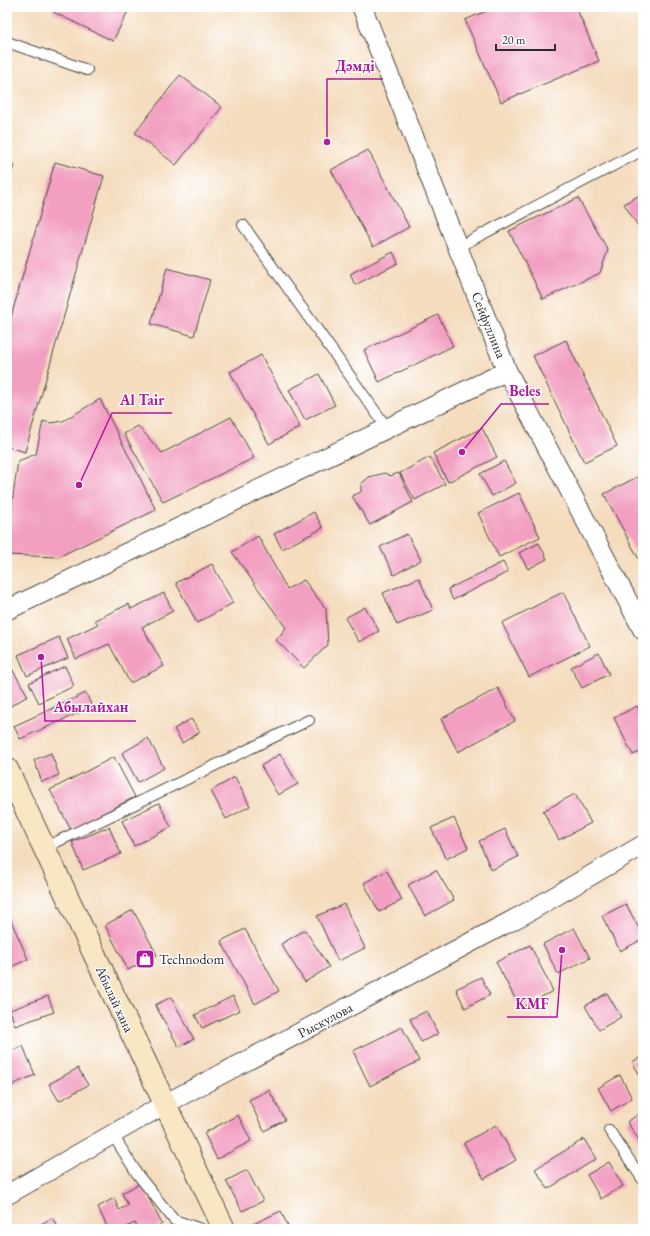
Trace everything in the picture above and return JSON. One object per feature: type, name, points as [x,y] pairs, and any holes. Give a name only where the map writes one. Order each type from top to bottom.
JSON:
[{"type":"main road","name":"Абылай хана","points":[[7,769],[224,1229]]},
{"type":"street","name":"Сейфуллина","points":[[362,7],[507,371],[643,630]]},
{"type":"street","points":[[7,610],[507,371]]},
{"type":"street","name":"Рыскулова","points":[[7,1195],[165,1104],[528,912],[643,846]]},
{"type":"lane","points":[[7,42],[87,70]]},
{"type":"lane","points":[[458,247],[643,150]]},
{"type":"lane","points":[[242,225],[387,428]]},
{"type":"lane","points":[[44,848],[309,720]]},
{"type":"lane","points":[[609,1130],[643,1180]]},
{"type":"lane","points":[[113,1135],[138,1175],[174,1220],[201,1229]]},
{"type":"building","points":[[55,7],[130,7],[113,41],[53,12]]},
{"type":"building","points":[[496,7],[576,7],[599,61],[501,102],[465,20]]},
{"type":"building","points":[[180,75],[222,107],[176,165],[135,133]]},
{"type":"building","points":[[368,150],[409,227],[373,247],[331,170]]},
{"type":"building","points":[[55,162],[104,176],[25,452],[7,447],[7,331]]},
{"type":"building","points":[[7,163],[14,166],[7,184]]},
{"type":"building","points":[[643,193],[643,234],[624,204]]},
{"type":"building","points":[[578,198],[608,250],[600,273],[543,299],[509,231]]},
{"type":"building","points":[[393,252],[398,263],[355,285],[350,274]]},
{"type":"building","points":[[167,268],[210,280],[194,336],[151,324]]},
{"type":"building","points":[[438,315],[453,346],[379,382],[364,350]]},
{"type":"building","points":[[566,340],[617,446],[584,462],[533,356]]},
{"type":"building","points":[[261,355],[300,427],[269,444],[230,372]]},
{"type":"building","points":[[319,374],[335,405],[305,420],[289,390]]},
{"type":"building","points":[[100,399],[156,510],[58,557],[7,555],[7,539],[18,461],[36,454],[43,421],[50,423],[63,421]]},
{"type":"building","points":[[231,417],[254,458],[163,502],[124,434],[138,426],[162,453]]},
{"type":"building","points":[[482,428],[497,457],[448,482],[433,453]]},
{"type":"building","points":[[430,457],[445,484],[415,500],[400,473]]},
{"type":"building","points":[[504,461],[516,483],[492,496],[480,474]]},
{"type":"building","points":[[385,473],[390,476],[399,473],[413,502],[370,525],[352,496],[361,492],[361,484],[369,477]]},
{"type":"building","points":[[643,474],[643,567],[604,494]]},
{"type":"building","points":[[519,493],[540,537],[499,557],[478,513]]},
{"type":"building","points":[[314,512],[323,528],[282,549],[274,534]]},
{"type":"building","points":[[407,534],[421,560],[394,575],[380,547]]},
{"type":"building","points":[[258,536],[287,589],[304,580],[326,609],[328,645],[304,668],[276,640],[286,628],[232,552]]},
{"type":"building","points":[[539,543],[547,559],[528,569],[519,553]]},
{"type":"building","points":[[503,562],[508,572],[453,600],[448,589]]},
{"type":"building","points":[[212,564],[233,603],[197,623],[176,583]]},
{"type":"building","points":[[419,578],[433,610],[397,625],[383,593]]},
{"type":"building","points":[[563,592],[590,646],[529,677],[502,623]]},
{"type":"building","points":[[164,593],[173,611],[142,627],[164,666],[130,683],[109,644],[76,659],[67,639],[98,624],[95,620],[129,604],[131,609]]},
{"type":"building","points":[[365,607],[379,631],[359,642],[345,618]]},
{"type":"building","points":[[59,637],[68,658],[27,676],[18,655]]},
{"type":"building","points":[[599,653],[609,674],[582,688],[571,667]]},
{"type":"building","points":[[65,666],[74,686],[39,703],[29,683]]},
{"type":"building","points":[[12,669],[28,696],[7,708],[7,672]]},
{"type":"building","points":[[498,688],[515,721],[458,752],[441,719]]},
{"type":"building","points":[[86,693],[92,707],[20,739],[14,726]]},
{"type":"building","points":[[637,706],[643,718],[643,750],[633,755],[614,718]]},
{"type":"building","points":[[191,719],[200,732],[182,743],[174,729]]},
{"type":"building","points":[[148,738],[164,768],[138,782],[122,753]]},
{"type":"building","points":[[51,753],[59,775],[42,782],[34,760]]},
{"type":"building","points":[[280,754],[298,784],[278,795],[261,766]]},
{"type":"building","points":[[114,757],[135,797],[71,830],[50,790]]},
{"type":"building","points":[[235,777],[250,806],[226,819],[211,791]]},
{"type":"building","points":[[575,794],[591,823],[559,840],[543,811]]},
{"type":"building","points":[[159,803],[171,827],[134,846],[122,821]]},
{"type":"building","points":[[454,818],[468,848],[446,859],[431,828]]},
{"type":"building","points":[[109,827],[121,854],[83,870],[72,842]]},
{"type":"building","points":[[505,829],[518,857],[491,870],[479,841]]},
{"type":"building","points":[[436,870],[454,900],[425,916],[408,885]]},
{"type":"building","points":[[387,871],[402,900],[379,912],[364,883]]},
{"type":"building","points":[[344,904],[365,948],[338,961],[317,916]]},
{"type":"building","points":[[626,904],[643,936],[643,939],[620,951],[602,916]]},
{"type":"building","points":[[133,910],[157,955],[128,970],[105,925]]},
{"type":"building","points":[[7,912],[28,959],[7,969]]},
{"type":"building","points":[[574,928],[590,958],[558,974],[543,944]]},
{"type":"building","points":[[245,929],[279,991],[255,1004],[221,941]]},
{"type":"building","points":[[305,930],[329,967],[305,982],[281,944]]},
{"type":"building","points":[[530,945],[553,991],[520,1008],[496,962]]},
{"type":"building","points":[[481,977],[490,995],[465,1008],[456,989]]},
{"type":"building","points":[[607,993],[621,1017],[599,1030],[585,1006]]},
{"type":"building","points":[[48,996],[54,1012],[15,1026],[10,1010]]},
{"type":"building","points":[[233,996],[240,1010],[202,1028],[195,1015]]},
{"type":"building","points":[[171,997],[194,1039],[179,1047],[155,1005]]},
{"type":"building","points":[[427,1011],[438,1034],[421,1042],[410,1019]]},
{"type":"building","points":[[402,1027],[419,1061],[370,1086],[353,1051]]},
{"type":"building","points":[[23,1046],[35,1075],[7,1087],[7,1053]]},
{"type":"building","points":[[643,1056],[643,1080],[632,1062]]},
{"type":"building","points":[[78,1068],[88,1085],[59,1101],[49,1084]]},
{"type":"building","points":[[620,1075],[632,1098],[611,1111],[598,1088]]},
{"type":"building","points":[[269,1090],[285,1120],[264,1131],[249,1100]]},
{"type":"building","points":[[643,1111],[643,1146],[627,1122]]},
{"type":"building","points":[[238,1115],[251,1141],[217,1159],[204,1133]]},
{"type":"building","points":[[496,1125],[516,1160],[484,1179],[464,1143]]},
{"type":"building","points":[[584,1139],[596,1159],[548,1189],[535,1169]]},
{"type":"building","points":[[609,1162],[623,1186],[601,1199],[587,1175]]},
{"type":"building","points":[[247,1170],[263,1201],[242,1211],[226,1181]]},
{"type":"building","points":[[141,1183],[162,1224],[152,1229],[139,1229],[135,1223],[126,1227],[127,1229],[108,1229],[98,1207],[114,1198],[119,1210],[128,1205],[122,1193]]},
{"type":"building","points":[[281,1211],[289,1229],[248,1229],[247,1227]]},
{"type":"building","points":[[52,1218],[59,1229],[32,1229]]},
{"type":"place","name":"Дәмді","points":[[327,142]]},
{"type":"place","name":"Beles","points":[[462,452]]},
{"type":"place","name":"Al Tair","points":[[79,485]]},
{"type":"place","name":"Абылайхан","points":[[41,657]]},
{"type":"place","name":"KMF","points":[[562,950]]},
{"type":"place","name":"Technodom","points":[[145,959]]}]
